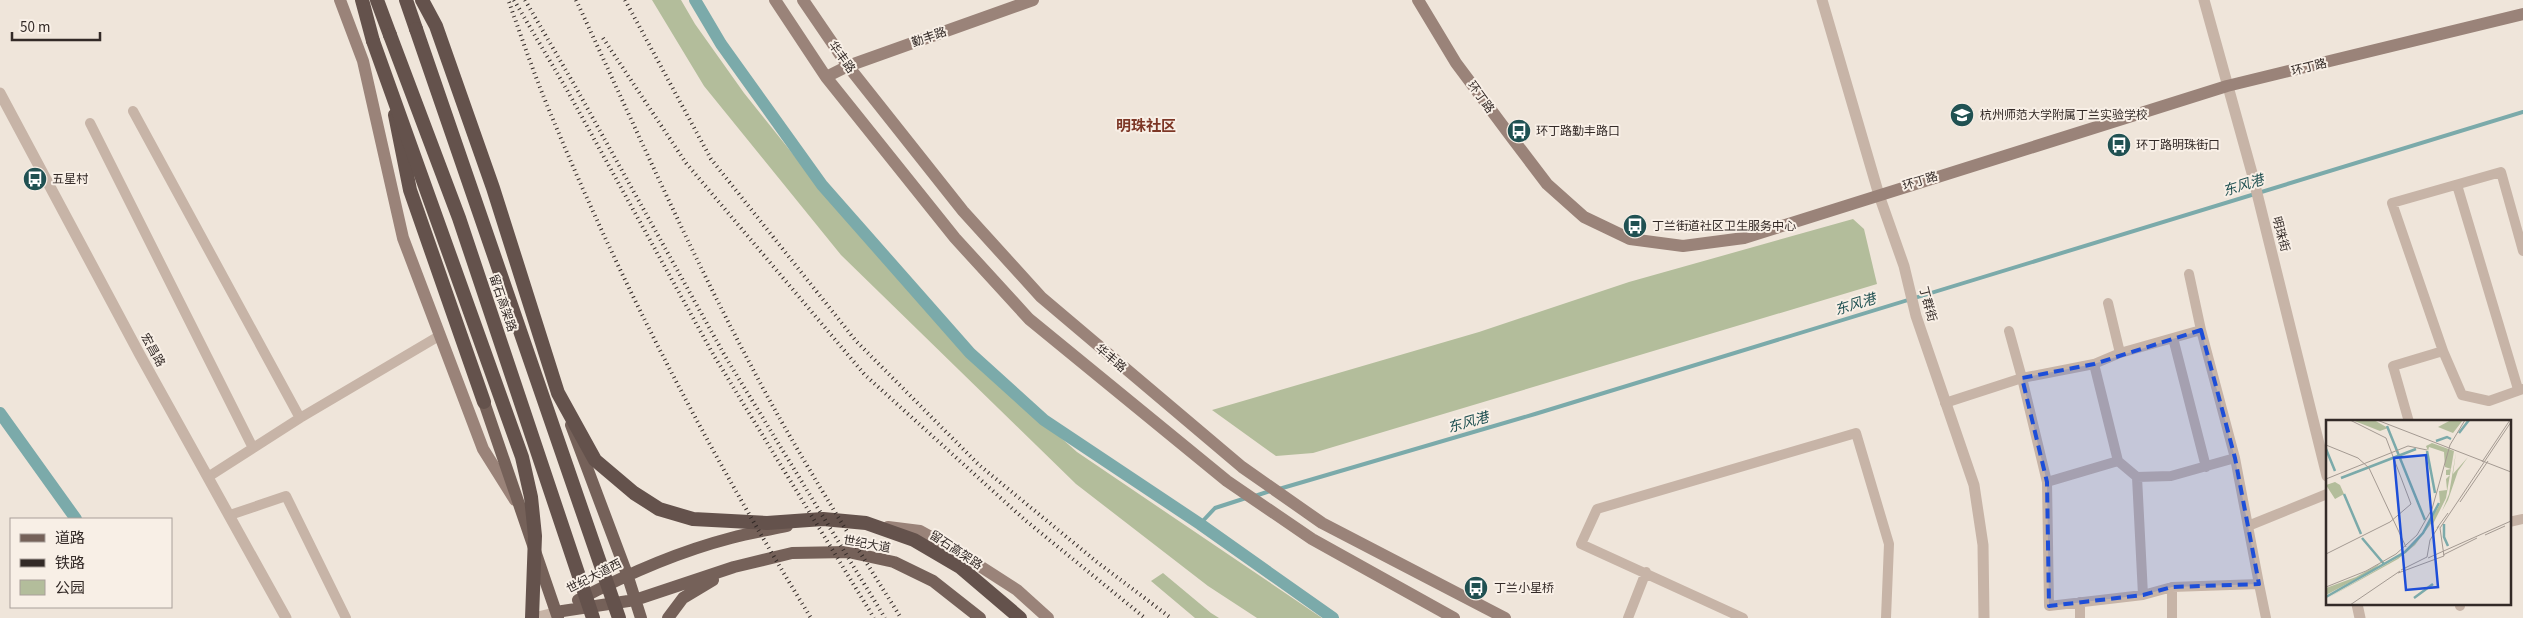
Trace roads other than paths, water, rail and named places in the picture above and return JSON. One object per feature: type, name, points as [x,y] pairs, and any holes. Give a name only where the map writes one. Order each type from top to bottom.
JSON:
[{"type":"highway","points":[[362,0],[373,41],[390,90],[522,457],[531,497],[536,536],[532,618]]},
{"type":"highway","name":"留石高架路","points":[[377,0],[459,218],[593,618]]},
{"type":"highway","name":"留石高架路","points":[[406,0],[618,618]]},
{"type":"highway","name":"留石高架路","points":[[422,0],[436,26],[490,179],[558,393],[595,460],[634,493],[659,510],[694,519],[720,522],[767,523],[823,519],[866,523],[914,540],[953,563],[1020,618]]},
{"type":"highway","points":[[390,90],[410,190],[484,402]]},
{"type":"main road","points":[[340,0],[363,61],[403,238],[483,449],[518,504]]},
{"type":"main road","name":"华丰路","points":[[774,0],[826,77],[955,238],[1029,318],[1227,481],[1262,506],[1312,539],[1454,618]]},
{"type":"main road","name":"华丰路","points":[[802,0],[848,66],[963,211],[1041,298],[1242,467],[1292,499],[1322,523],[1505,618]]},
{"type":"main road","name":"勤丰路","points":[[826,77],[848,66],[1033,0]]},
{"type":"main road","name":"环丁路","points":[[1418,0],[1456,63],[1547,184],[1584,217],[1630,239],[1683,246],[1744,238],[2227,86],[2522,15]]},
{"type":"main road","points":[[558,393],[627,574],[641,618]]},
{"type":"main road","points":[[484,402],[557,615]]},
{"type":"main road","name":"世纪大道西","points":[[557,615],[627,574],[730,538],[823,519]]},
{"type":"main road","points":[[866,523],[920,532],[958,552],[1017,590],[1048,618]]},
{"type":"main road","name":"世纪大道","points":[[734,567],[792,553],[848,552],[894,562],[932,580],[980,618]]},
{"type":"main road","points":[[668,618],[683,598],[734,567]]},
{"type":"main road","name":"世纪大道西","points":[[557,615],[635,600],[734,567]]},
{"type":"street","name":"丁群街","points":[[1822,0],[1879,194],[1904,266],[1916,316],[1974,484],[1983,545],[1984,618]]},
{"type":"street","name":"明珠街","points":[[2204,0],[2252,173],[2326,472]]},
{"type":"street","name":"宏昌路","points":[[0,93],[140,355],[286,618]]},
{"type":"street","points":[[132,111],[300,418]]},
{"type":"street","points":[[90,124],[252,448]]},
{"type":"street","points":[[2457,185],[2521,389],[2489,402],[2462,395],[2443,351],[2392,203],[2500,172],[2523,251]]},
{"type":"street","points":[[2189,274],[2201,330],[2235,458],[2266,618]]},
{"type":"street","points":[[2108,303],[2120,353]]},
{"type":"street","points":[[1946,403],[2022,378],[2094,364],[2120,353],[2201,330]]},
{"type":"street","points":[[2009,331],[2047,482],[2049,606],[2143,595],[2172,587],[2259,584]]},
{"type":"street","points":[[208,477],[300,418],[439,336]]},
{"type":"street","points":[[2173,338],[2206,467]]},
{"type":"street","points":[[2408,420],[2393,366],[2443,351]]},
{"type":"street","points":[[2094,364],[2118,461],[2137,477],[2171,476],[2235,458]]},
{"type":"street","points":[[1743,618],[1646,572],[1581,544],[1597,509],[1856,433],[1889,544],[1886,618]]},
{"type":"street","points":[[2047,482],[2118,461]]},
{"type":"street","points":[[2137,477],[2143,595]]},
{"type":"street","points":[[2248,526],[2326,494]]},
{"type":"street","points":[[230,516],[286,496],[346,618]]},
{"type":"street","points":[[2510,522],[2523,519]]},
{"type":"street","points":[[1628,618],[1646,572]]},
{"type":"street","points":[[2172,587],[2172,618]]},
{"type":"street","points":[[2080,602],[2080,618]]},
{"type":"street","points":[[532,618],[557,615]]},
{"type":"waterway","points":[[695,0],[721,44],[822,185],[970,353],[1044,420],[1200,524],[1333,618]]},
{"type":"waterway","name":"东风港","points":[[1279,489],[1535,414],[2523,112]]},
{"type":"waterway","points":[[0,413],[75,518]]},
{"type":"waterway","name":"东风港","points":[[1255,496],[1270,491]]},
{"type":"waterway","name":"东风港","points":[[1200,524],[1215,508],[1246,498]]},
{"type":"railway","points":[[514,0],[567,90],[713,354],[874,618]]},
{"type":"railway","points":[[525,0],[725,356],[885,618]]},
{"type":"railway","points":[[576,0],[680,225],[747,358],[802,457],[901,618]]},
{"type":"railway","points":[[625,0],[711,159],[856,341],[979,465],[1097,562],[1171,618]]},
{"type":"railway","points":[[509,2],[547,105],[575,171],[636,302],[702,431],[811,618]]},
{"type":"railway","points":[[603,38],[686,163],[865,375],[1025,520],[1145,618]]},
{"type":"place","name":"杭州师范大学附属丁兰实验学校","points":[[1962,115]]},
{"type":"place","name":"环丁路勤丰路口","points":[[1519,131]]},
{"type":"place","name":"环丁路明珠街口","points":[[2119,145]]},
{"type":"place","name":"五星村","points":[[35,179]]},
{"type":"place","name":"丁兰街道社区卫生服务中心","points":[[1635,226]]},
{"type":"place","name":"丁兰小星桥","points":[[1476,588]]},
{"type":"district","name":"明珠社区","points":[[1146,126]]}]
